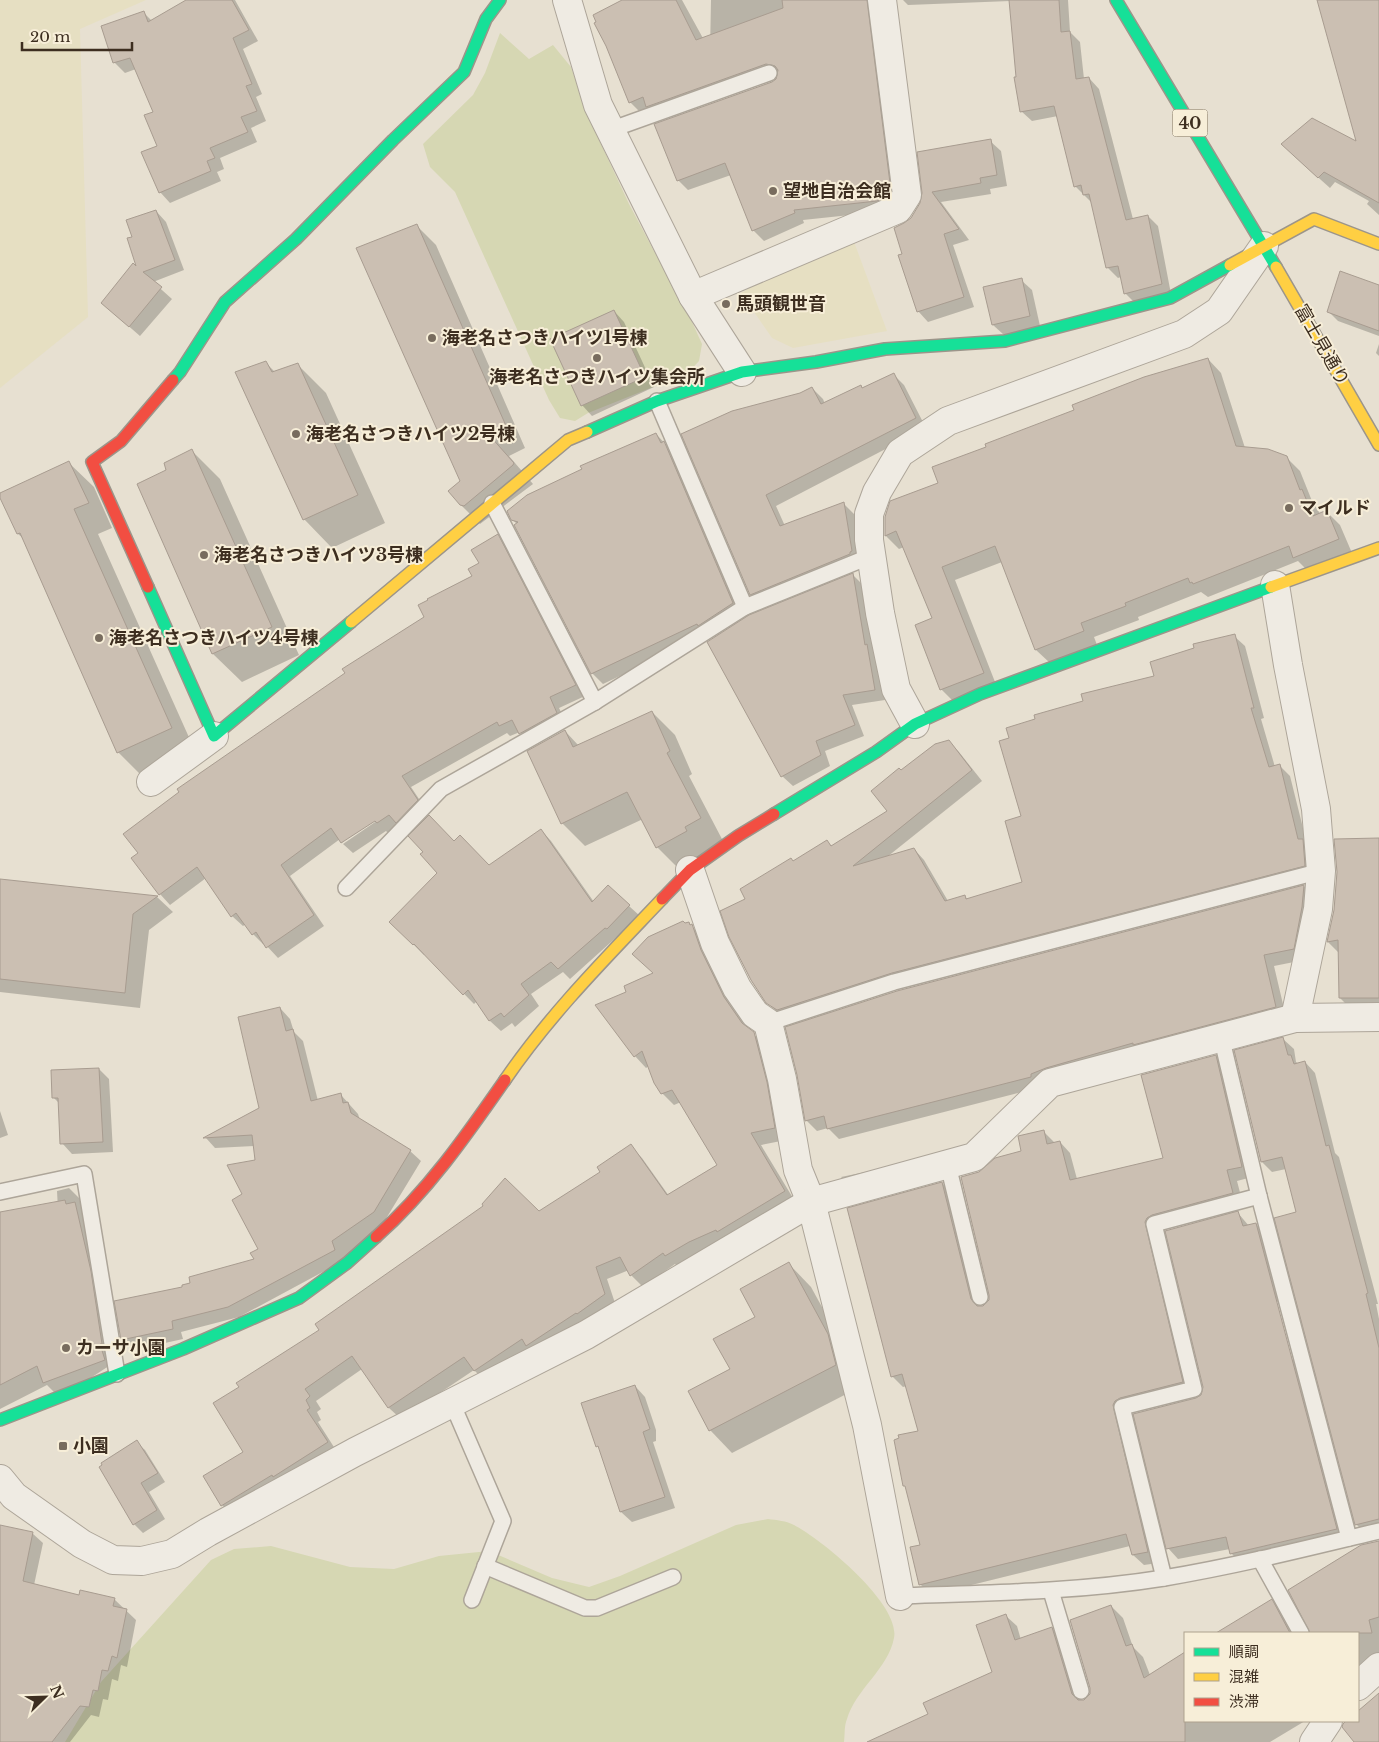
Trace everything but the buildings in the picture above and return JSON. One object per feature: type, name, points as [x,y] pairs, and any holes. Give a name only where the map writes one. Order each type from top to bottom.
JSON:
[{"type":"street","points":[[214,736],[92,462],[121,441],[180,372],[225,302],[296,239],[392,140],[464,72],[486,19],[500,0]]},
{"type":"street","points":[[567,0],[598,105],[694,296],[742,372]]},
{"type":"street","points":[[694,296],[898,209],[907,195],[882,0]]},
{"type":"street","name":"40","points":[[1116,0],[1264,246]]},
{"type":"street","points":[[151,782],[214,736],[568,440],[657,401],[742,372],[816,362],[886,349],[1005,341],[1170,298],[1314,218],[1379,244]]},
{"type":"street","points":[[915,724],[896,689],[880,613],[869,540],[869,514],[877,492],[900,452],[948,421],[1184,334],[1219,311],[1264,246]]},
{"type":"street","name":"富士見通り","points":[[1264,246],[1379,445]]},
{"type":"street","points":[[0,1420],[182,1349],[299,1298],[354,1257],[393,1222],[437,1174],[520,1058],[568,999],[690,870],[738,836],[876,752],[915,724],[980,694],[1379,548]]},
{"type":"street","points":[[1275,585],[1288,665],[1316,809],[1321,871],[1318,909],[1295,1018]]},
{"type":"street","points":[[690,870],[716,943],[737,988],[754,1014],[768,1023],[782,1079],[798,1170],[811,1202],[867,1425],[900,1596]]},
{"type":"street","points":[[0,1480],[14,1496],[82,1544],[113,1560],[142,1561],[172,1554],[208,1532],[355,1452],[586,1335],[811,1202],[974,1157],[1050,1082],[1295,1018],[1379,1017]]},
{"type":"street","points":[[1359,1685],[1379,1668]]},
{"type":"street","points":[[1314,1742],[1327,1722]]},
{"type":"lane","points":[[610,130],[769,73]]},
{"type":"lane","points":[[657,401],[745,607]]},
{"type":"lane","points":[[492,503],[595,702]]},
{"type":"lane","points":[[346,888],[441,789],[595,702],[745,607],[871,556]]},
{"type":"lane","points":[[768,1023],[894,982],[1321,871]]},
{"type":"lane","points":[[1221,1036],[1259,1196],[1349,1538]]},
{"type":"lane","points":[[948,1165],[980,1297]]},
{"type":"lane","points":[[0,1192],[84,1174],[117,1374]]},
{"type":"lane","points":[[1164,1578],[1122,1407],[1194,1389],[1154,1224],[1259,1196]]},
{"type":"lane","points":[[452,1403],[503,1521],[472,1600]]},
{"type":"lane","points":[[900,1596],[1051,1591],[1164,1578],[1260,1559],[1379,1531]]},
{"type":"lane","points":[[1260,1559],[1300,1632]]},
{"type":"lane","points":[[485,1566],[585,1608],[596,1608],[673,1577]]},
{"type":"lane","points":[[1051,1591],[1081,1691]]},
{"type":"shaded area","points":[[0,0],[146,0],[80,29],[88,317],[0,388]]},
{"type":"shaded area","points":[[853,239],[887,331],[793,348],[772,338],[741,293],[785,268]]},
{"type":"green space","points":[[500,33],[529,59],[553,45],[571,67],[588,116],[629,204],[663,268],[678,291],[702,344],[699,361],[685,376],[588,413],[575,421],[560,418],[549,400],[455,192],[430,167],[423,144],[473,95],[485,73]]},
{"type":"green space","points":[[768,1519],[794,1525],[839,1558],[873,1591],[893,1624],[894,1638],[891,1649],[851,1708],[845,1725],[844,1742],[65,1742],[101,1682],[211,1560],[234,1549],[271,1546],[350,1567],[394,1569],[439,1556],[489,1551],[552,1578],[589,1587],[620,1576],[736,1525]]},
{"type":"traffic: fast","points":[[173,380],[225,302],[296,239],[393,140],[464,72],[486,19],[500,0]]},
{"type":"traffic: fast","points":[[1116,0],[1276,267]]},
{"type":"traffic: fast","points":[[587,432],[657,401],[742,372],[816,362],[885,349],[1005,341],[1170,298],[1230,265]]},
{"type":"traffic: fast","points":[[148,587],[214,736],[351,622]]},
{"type":"traffic: fast","points":[[774,814],[876,752],[915,724],[980,694],[1271,587]]},
{"type":"traffic: fast","points":[[0,1420],[183,1349],[299,1298],[347,1263],[376,1237]]},
{"type":"traffic: slow","points":[[1230,265],[1314,219],[1379,244]]},
{"type":"traffic: slow","points":[[1276,267],[1379,445]]},
{"type":"traffic: slow","points":[[351,622],[568,440],[587,432]]},
{"type":"traffic: slow","points":[[1271,587],[1379,548]]},
{"type":"traffic: slow","points":[[505,1080],[560,1009],[662,899]]},
{"type":"traffic: jam","points":[[148,587],[92,462],[121,441],[173,380]]},
{"type":"traffic: jam","points":[[662,899],[690,870],[738,836],[774,814]]},
{"type":"traffic: jam","points":[[376,1237],[395,1220],[445,1163],[505,1080]]},
{"type":"place","name":"望地自治会館","points":[[773,191]]},
{"type":"place","name":"馬頭観世音","points":[[726,304]]},
{"type":"place","name":"海老名さつきハイツ1号棟","points":[[432,338]]},
{"type":"place","name":"海老名さつきハイツ集会所","points":[[597,358]]},
{"type":"place","name":"海老名さつきハイツ2号棟","points":[[296,434]]},
{"type":"place","name":"マイルド","points":[[1289,508]]},
{"type":"place","name":"海老名さつきハイツ3号棟","points":[[204,555]]},
{"type":"place","name":"海老名さつきハイツ4号棟","points":[[99,638]]},
{"type":"place","name":"カーサ小園","points":[[66,1348]]},
{"type":"place","name":"小園","points":[[63,1446]]}]
